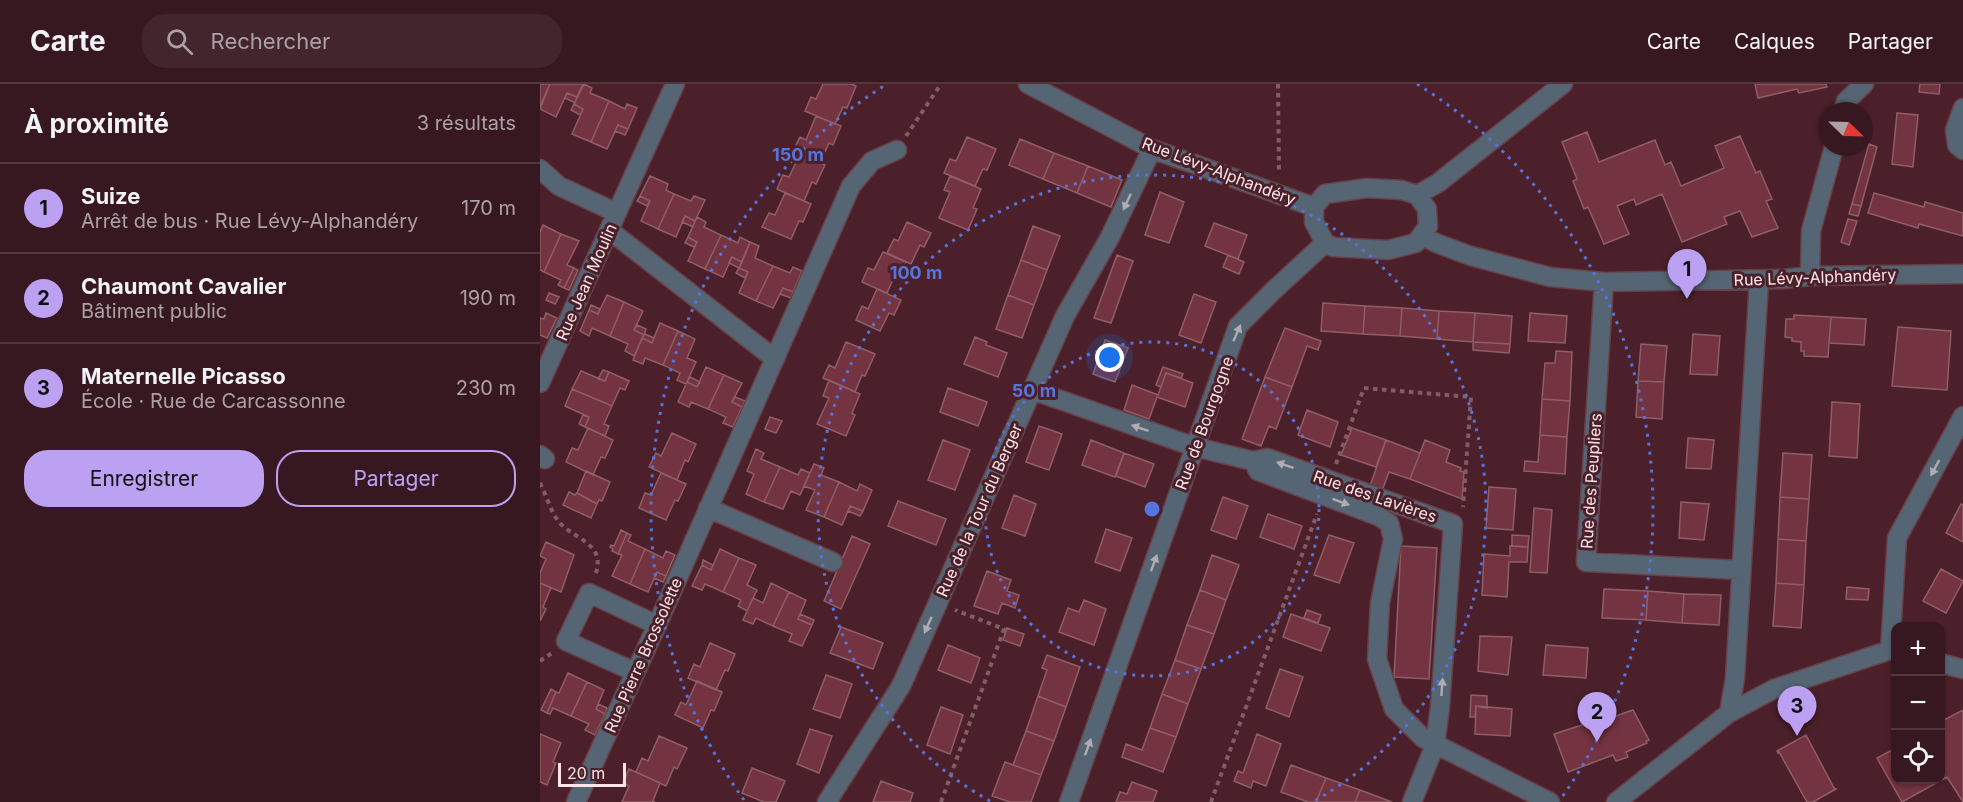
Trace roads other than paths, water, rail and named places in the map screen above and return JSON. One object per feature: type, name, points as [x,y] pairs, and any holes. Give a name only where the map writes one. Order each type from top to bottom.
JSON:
[{"type":"street","name":"Rue Jean Moulin","points":[[540,383],[675,84]]},
{"type":"street","name":"Rue Lévy-Alphandéry","points":[[1028,84],[1152,149],[1314,207]]},
{"type":"street","points":[[1417,195],[1438,183],[1563,84]]},
{"type":"street","points":[[1846,102],[1864,84]]},
{"type":"street","points":[[1963,108],[1955,130],[1957,145],[1963,150]]},
{"type":"street","name":"Rue de la Tour du Berger","points":[[827,802],[901,686],[1065,316],[1110,237],[1152,149]]},
{"type":"street","name":"Rue Pierre Brossolette","points":[[576,802],[657,625],[851,186],[872,162],[897,150]]},
{"type":"street","points":[[1810,276],[1811,231],[1832,156]]},
{"type":"street","name":"Rue Jean Moulin","points":[[540,169],[559,186],[613,222]]},
{"type":"street","points":[[1368,188],[1402,190],[1417,195],[1427,209],[1428,226],[1416,243],[1388,250],[1333,247],[1325,243],[1314,222],[1314,207],[1325,194],[1368,188]]},
{"type":"street","points":[[613,222],[775,359]]},
{"type":"street","name":"Rue Lévy-Alphandéry","points":[[1422,235],[1436,243],[1471,256],[1550,277],[1604,282],[1963,274]]},
{"type":"street","name":"Rue de Bourgogne","points":[[1069,802],[1238,326],[1325,243]]},
{"type":"street","points":[[1729,713],[1735,678],[1759,280]]},
{"type":"street","name":"Rue des Peupliers","points":[[1604,282],[1586,562],[1742,570]]},
{"type":"street","name":"Rue des Lavières","points":[[1032,390],[1195,447],[1253,461],[1267,458],[1327,488],[1453,524],[1440,707],[1435,745],[1412,802]]},
{"type":"street","points":[[1894,622],[1897,538],[1963,416]]},
{"type":"street","points":[[1327,488],[1389,523],[1394,539],[1380,603],[1377,659],[1394,709],[1423,738],[1550,802]]},
{"type":"street","points":[[708,508],[833,562]]},
{"type":"street","points":[[635,672],[566,641],[589,593],[657,625]]},
{"type":"street","points":[[1616,802],[1729,713],[1774,689],[1891,652]]},
{"type":"street","points":[[1945,663],[1962,665]]},
{"type":"place","name":"Suize","points":[[1687,299]]},
{"type":"place","name":"Maternelle Picasso","points":[[1797,736]]},
{"type":"place","name":"Chaumont Cavalier","points":[[1597,742]]}]
